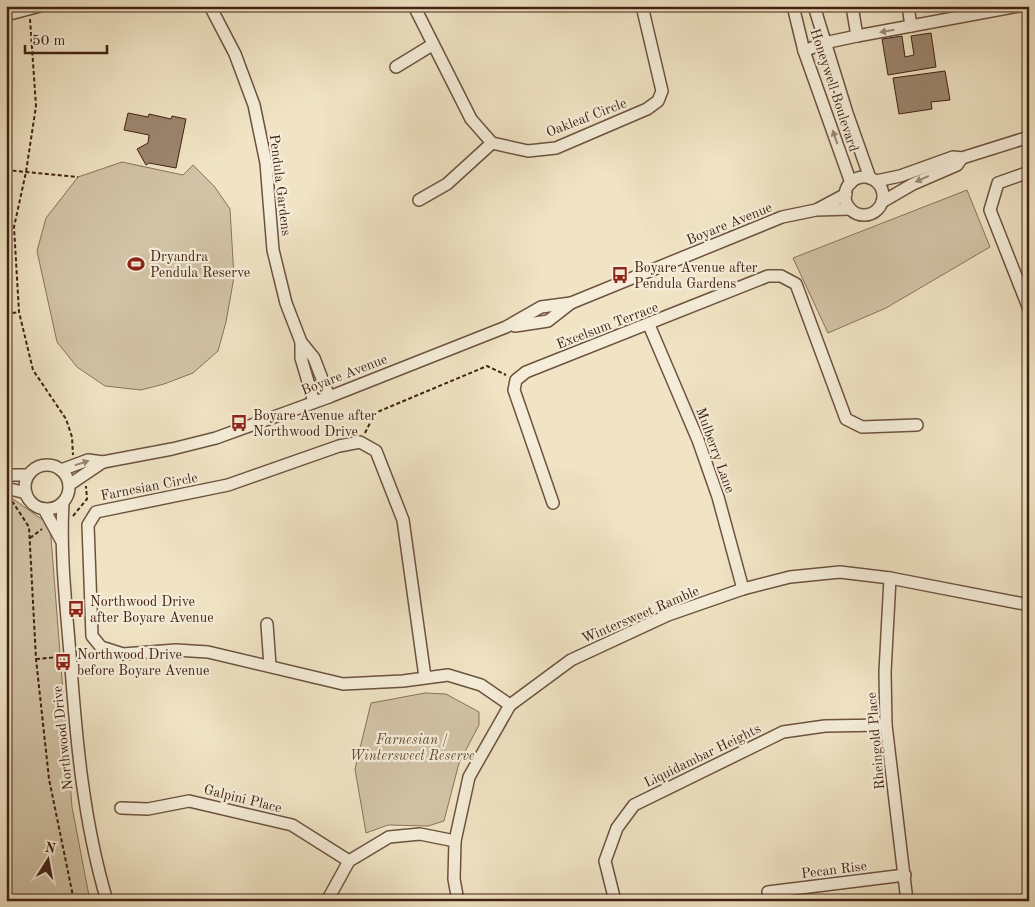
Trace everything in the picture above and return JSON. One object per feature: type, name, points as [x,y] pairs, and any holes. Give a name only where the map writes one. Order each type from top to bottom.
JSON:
[{"type":"street","name":"Pendula Gardens","points":[[210,6],[235,54],[254,105],[266,163],[273,250],[286,303],[301,342],[314,358],[329,397]]},
{"type":"street","points":[[414,6],[432,46],[471,119],[492,142],[447,184],[420,200]]},
{"type":"street","name":"Oakleaf Circle","points":[[492,142],[528,151],[556,148],[647,110],[658,101],[662,91],[642,6]]},
{"type":"street","name":"Honeywell Boulevard","points":[[793,6],[804,51],[851,183]]},
{"type":"street","name":"Honeywell Boulevard","points":[[814,6],[824,42],[873,180]]},
{"type":"street","points":[[908,6],[911,26]]},
{"type":"street","points":[[804,51],[824,42],[911,26],[969,11],[1019,6]]},
{"type":"street","points":[[856,7],[857,36]]},
{"type":"street","points":[[6,15],[35,8]]},
{"type":"street","points":[[396,67],[432,46]]},
{"type":"street","points":[[962,158],[957,165],[913,184],[882,202],[874,212],[861,214],[850,210],[846,202],[846,194],[851,183],[858,179],[873,180],[900,176],[953,157],[962,158],[1029,137]]},
{"type":"street","points":[[1029,172],[998,182],[990,210],[1029,309]]},
{"type":"street","points":[[873,180],[882,188],[882,202]]},
{"type":"street","name":"Boyare Avenue","points":[[816,210],[846,194]]},
{"type":"street","name":"Boyare Avenue","points":[[61,470],[88,460],[103,462],[172,449],[216,438],[329,397],[506,327],[548,321],[571,303],[782,217],[816,210],[850,210]]},
{"type":"street","name":"Excelsum Terrace","points":[[516,380],[526,372],[649,325],[768,276],[781,276],[796,284],[846,419],[862,428],[918,425]]},
{"type":"street","name":"Mulberry Lane","points":[[649,325],[698,440],[718,497],[743,589]]},
{"type":"street","name":"Pendula Gardens","points":[[301,342],[301,358],[314,402]]},
{"type":"street","points":[[516,380],[514,390],[553,503]]},
{"type":"street","points":[[360,442],[376,451],[403,520],[425,676]]},
{"type":"street","name":"Farnesian Circle","points":[[360,442],[339,446],[228,485],[96,512],[88,525],[92,636],[101,647],[123,654],[176,650],[208,652],[343,684],[403,681],[425,676],[448,675],[481,685],[510,706]]},
{"type":"street","name":"Boyare Avenue","points":[[69,485],[103,462]]},
{"type":"street","points":[[6,476],[28,474],[45,465],[61,470],[69,485],[69,491],[63,503],[57,507],[44,509],[33,504],[26,493],[25,482],[28,474]]},
{"type":"street","points":[[8,489],[26,493]]},
{"type":"street","name":"Northwood Drive","points":[[63,503],[61,540],[76,739],[84,801],[96,864],[107,901]]},
{"type":"street","name":"Northwood Drive","points":[[44,509],[61,540]]},
{"type":"street","name":"Wintersweet Ramble","points":[[458,901],[454,879],[455,841],[469,777],[510,706],[571,660],[668,616],[743,589],[790,577],[840,572],[890,578],[1029,605]]},
{"type":"street","name":"Rheingold Place","points":[[890,578],[886,725],[907,901]]},
{"type":"street","points":[[266,624],[270,666]]},
{"type":"street","name":"Liquidambar Heights","points":[[615,901],[605,861],[617,828],[634,806],[783,732],[826,726],[886,725]]},
{"type":"street","name":"Galpini Place","points":[[121,808],[148,809],[190,801],[292,825],[349,861]]},
{"type":"street","points":[[327,901],[349,861],[389,837],[420,834],[455,841]]},
{"type":"street","name":"Pecan Rise","points":[[768,892],[905,875]]},
{"type":"path","points":[[35,8],[36,106],[26,172],[14,227],[19,312],[34,370],[66,419],[72,437]]},
{"type":"path","points":[[6,170],[78,177]]},
{"type":"path","points":[[6,314],[19,312]]},
{"type":"path","points":[[360,442],[375,413],[487,366],[516,380]]},
{"type":"path","points":[[8,489],[12,502],[29,526],[36,659],[49,779],[74,901]]},
{"type":"path","points":[[30,538],[51,523]]},
{"type":"path","points":[[36,659],[70,656]]},
{"type":"green space","name":"Dryandra Pendula Reserve","points":[[122,162],[183,175],[193,165],[214,186],[230,209],[234,277],[226,322],[218,351],[193,373],[141,390],[105,386],[77,367],[57,342],[37,251],[46,218],[78,177]]},
{"type":"green space","points":[[967,190],[990,247],[886,308],[828,333],[793,258]]},
{"type":"green space","points":[[6,494],[50,525],[72,807],[90,901],[6,901]]},
{"type":"green space","name":"Farnesian / Wintersweet Reserve","points":[[425,693],[446,694],[479,712],[479,725],[459,763],[444,821],[428,826],[388,825],[366,833],[355,769],[371,703]]},
{"type":"building","points":[[931,33],[936,67],[888,75],[882,39],[902,36],[905,57],[914,55],[911,36]]},
{"type":"building","points":[[945,71],[950,100],[931,102],[932,109],[899,114],[893,78]]},
{"type":"building","points":[[128,113],[148,117],[149,114],[171,119],[172,116],[186,119],[176,168],[149,163],[146,165],[137,149],[148,143],[149,135],[124,130]]},
{"type":"place","name":"Dryandra Pendula Reserve","points":[[136,264]]},
{"type":"place","name":"Boyare Avenue after Pendula Gardens","points":[[620,275]]},
{"type":"place","name":"Boyare Avenue after Northwood Drive","points":[[239,423]]},
{"type":"place","name":"Northwood Drive after Boyare Avenue","points":[[76,609]]},
{"type":"place","name":"Northwood Drive before Boyare Avenue","points":[[63,662]]}]
